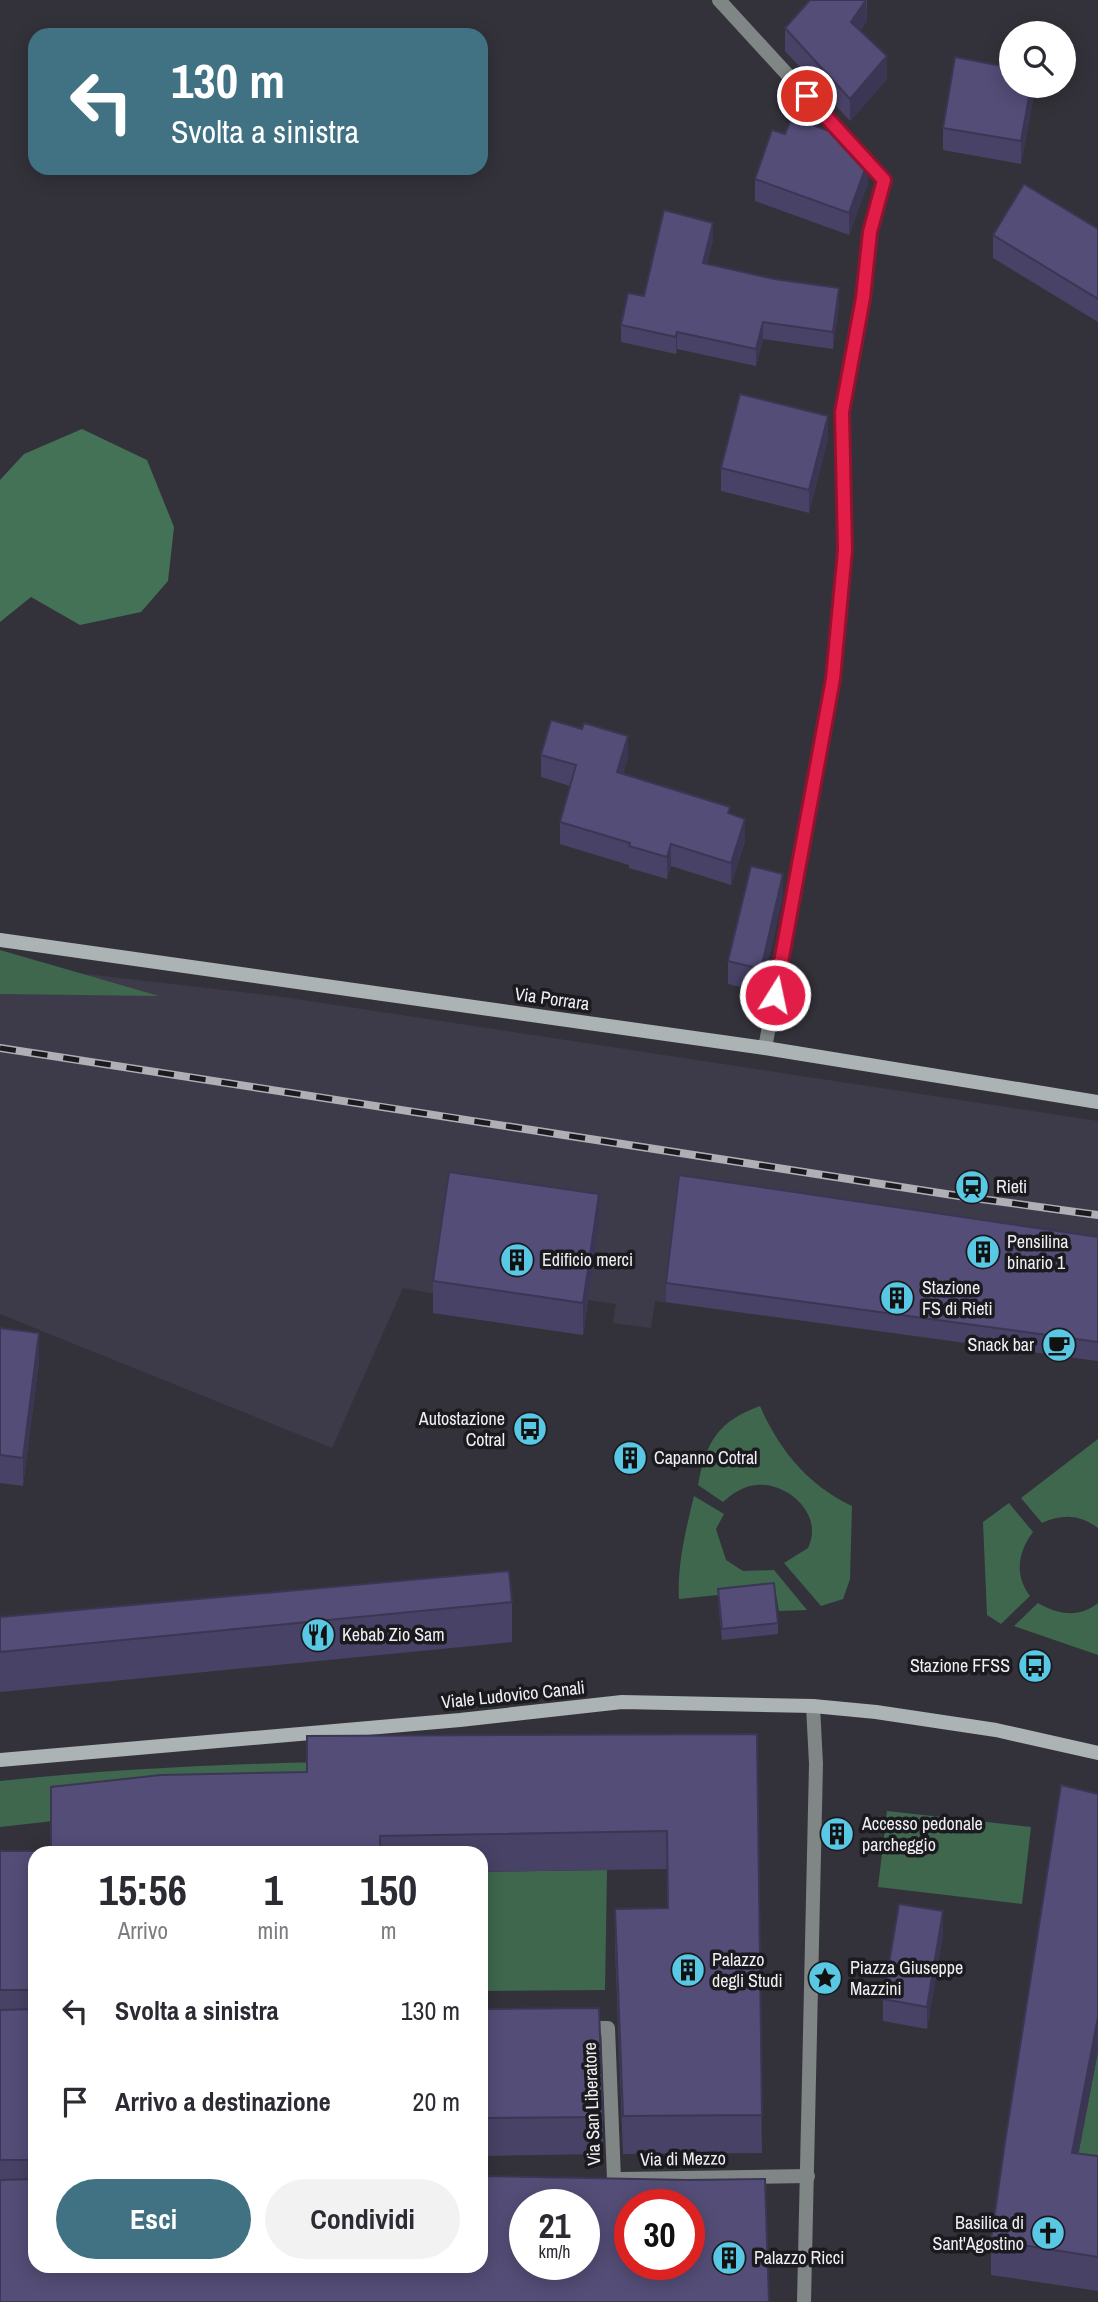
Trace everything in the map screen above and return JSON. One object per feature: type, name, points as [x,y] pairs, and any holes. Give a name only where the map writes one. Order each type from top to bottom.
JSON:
[{"type":"street","points":[[719,0],[884,180],[870,232],[863,298],[842,412],[845,550],[833,679],[765,1048]]},
{"type":"street","name":"Via Porrara","points":[[0,940],[765,1048],[1098,1102]]},
{"type":"street","name":"Viale Ludovico Canali","points":[[0,1760],[460,1720],[622,1702],[813,1706],[897,1715],[1029,1737],[1098,1752]]},
{"type":"street","points":[[804,2302],[816,1764],[813,1706]]},
{"type":"street","name":"Via San Liberatore","points":[[570,2029],[608,2028],[609,2183]]},
{"type":"street","name":"Via di Mezzo","points":[[609,2183],[808,2176]]},
{"type":"shaded area","points":[[0,964],[283,997],[1098,1121],[1098,1361],[655,1301],[651,1328],[613,1323],[616,1304],[588,1300],[583,1335],[433,1313],[436,1294],[403,1288],[332,1448],[0,1314]]},
{"type":"green space","points":[[82,429],[147,460],[174,527],[168,581],[141,612],[80,625],[31,597],[0,622],[0,480],[24,454]]},
{"type":"green space","points":[[0,950],[159,996],[0,994]]},
{"type":"green space","points":[[760,1406],[776,1438],[808,1477],[852,1506],[850,1579],[843,1599],[821,1606],[784,1563],[808,1548],[812,1536],[807,1513],[794,1497],[776,1487],[756,1485],[738,1491],[723,1502],[698,1485],[705,1457],[716,1435],[734,1419]]},
{"type":"green space","points":[[1098,1439],[1098,1528],[1084,1520],[1070,1517],[1042,1523],[1021,1498]]},
{"type":"green space","points":[[694,1496],[724,1514],[716,1529],[726,1560],[743,1571],[774,1570],[807,1610],[779,1611],[775,1589],[679,1599],[681,1560]]},
{"type":"green space","points":[[1009,1503],[1033,1532],[1024,1547],[1020,1564],[1022,1580],[1030,1596],[1001,1624],[987,1615],[983,1522]]},
{"type":"green space","points":[[1038,1603],[1053,1610],[1076,1613],[1098,1603],[1098,1655],[1014,1626]]},
{"type":"green space","points":[[400,1761],[116,1814],[0,1827],[0,1781],[200,1766]]},
{"type":"green space","points":[[887,1811],[1031,1827],[1022,1904],[878,1887]]},
{"type":"green space","points":[[607,1870],[605,1990],[488,1991],[488,1872]]},
{"type":"green space","points":[[1098,2051],[1098,2191],[1072,2187]]},
{"type":"building","points":[[810,0],[866,0],[851,22],[887,56],[850,99],[785,28]]},
{"type":"building","points":[[955,57],[999,65],[999,98],[1029,98],[1021,141],[943,128]]},
{"type":"building","points":[[792,117],[855,141],[861,147],[857,157],[868,161],[849,213],[755,179],[772,130],[785,134]]},
{"type":"building","points":[[1024,184],[1098,229],[1098,299],[993,235]]},
{"type":"building","points":[[664,210],[713,223],[703,263],[774,279],[839,288],[833,332],[763,322],[756,349],[677,332],[676,337],[621,325],[628,293],[644,296]]},
{"type":"building","points":[[740,394],[828,416],[809,490],[721,468]]},
{"type":"building","points":[[551,720],[582,729],[584,723],[628,736],[617,772],[730,807],[728,813],[745,819],[731,863],[671,844],[667,857],[560,822],[576,765],[541,755]]},
{"type":"building","points":[[751,866],[783,874],[761,969],[728,961]]},
{"type":"building","name":"Edificio merci","points":[[449,1172],[599,1194],[583,1303],[433,1281]]},
{"type":"building","points":[[679,1175],[1098,1237],[1098,1342],[666,1283]]},
{"type":"building","points":[[0,1328],[39,1333],[23,1458],[0,1455]]},
{"type":"building","points":[[509,1571],[512,1602],[0,1652],[0,1617]]},
{"type":"building","points":[[774,1583],[778,1623],[722,1629],[718,1589]]},
{"type":"building","points":[[757,1734],[762,2115],[623,2116],[615,1909],[668,1908],[667,1831],[380,1836],[380,1846],[51,1846],[51,1787],[161,1775],[307,1772],[307,1736]]},
{"type":"building","points":[[1061,1785],[1098,1794],[1098,2017],[1072,2153],[1098,2156],[1098,2257],[991,2240]]},
{"type":"building","points":[[0,1851],[28,1851],[28,1990],[0,1990]]},
{"type":"building","points":[[899,1904],[943,1911],[927,2007],[883,1999]]},
{"type":"building","points":[[599,2008],[603,2117],[488,2118],[488,2009]]},
{"type":"building","points":[[28,2009],[28,2160],[0,2160],[0,2010]]},
{"type":"building","points":[[488,2176],[765,2179],[769,2302],[0,2302],[0,2180],[28,2179],[28,2273],[488,2273]]},
{"type":"railway","points":[[0,1048],[959,1196],[1098,1215]]},
{"type":"place","name":"Rieti","points":[[972,1187]]},
{"type":"place","name":"Pensilina binario 1","points":[[983,1252]]},
{"type":"place","name":"Edificio merci","points":[[517,1260]]},
{"type":"place","name":"Stazione FS di Rieti","points":[[897,1298]]},
{"type":"place","name":"Snack bar","points":[[1059,1345]]},
{"type":"place","name":"Autostazione Cotral","points":[[530,1429]]},
{"type":"place","name":"Capanno Cotral","points":[[630,1458]]},
{"type":"place","name":"Kebab Zio Sam","points":[[318,1635]]},
{"type":"place","name":"Stazione FFSS","points":[[1035,1666]]},
{"type":"place","name":"Accesso pedonale parcheggio","points":[[837,1834]]},
{"type":"place","name":"Palazzo degli Studi","points":[[688,1970]]},
{"type":"place","name":"Piazza Giuseppe Mazzini","points":[[825,1978]]},
{"type":"place","name":"Basilica di Sant'Agostino","points":[[1048,2233]]},
{"type":"place","name":"Palazzo Ricci","points":[[729,2258]]},
{"type":"route","points":[[775,995],[833,679],[845,550],[842,412],[863,298],[870,232],[884,180],[807,96]]}]
